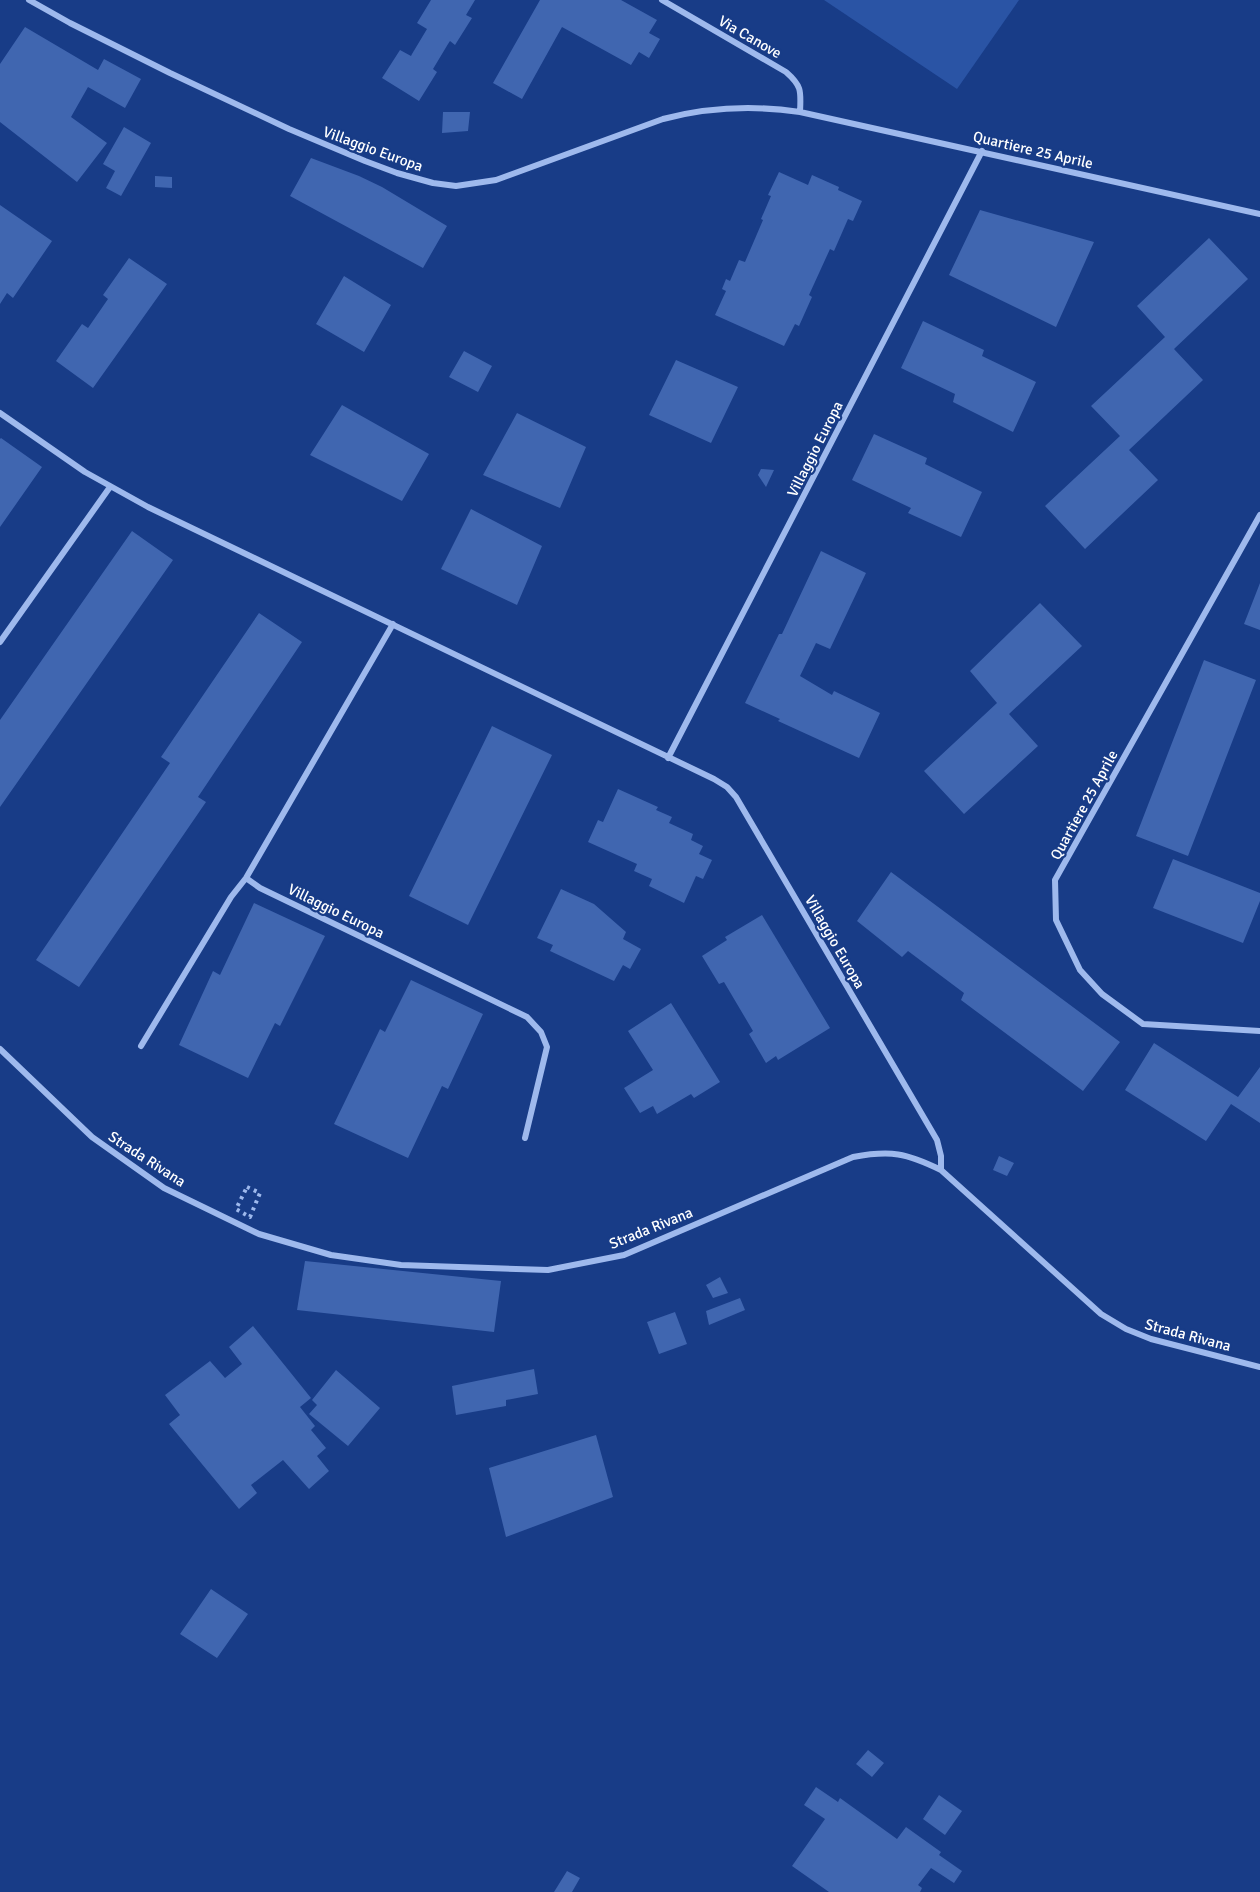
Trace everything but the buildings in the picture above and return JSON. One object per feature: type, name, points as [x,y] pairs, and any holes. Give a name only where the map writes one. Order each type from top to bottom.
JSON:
[{"type":"street","name":"Villaggio Europa","points":[[29,0],[170,73],[289,129],[365,161],[433,183],[456,186],[496,180],[663,119],[691,112],[739,107],[800,111]]},
{"type":"street","name":"Via Canove","points":[[662,0],[786,72],[801,90],[800,111]]},
{"type":"street","name":"Quartiere 25 Aprile","points":[[800,111],[1260,214]]},
{"type":"street","name":"Villaggio Europa","points":[[668,758],[982,151]]},
{"type":"street","name":"Villaggio Europa","points":[[0,413],[110,487],[727,787],[736,797],[937,1140],[941,1156],[941,1170]]},
{"type":"street","points":[[0,642],[110,487]]},
{"type":"street","name":"Quartiere 25 Aprile","points":[[1260,515],[1055,880],[1056,920],[1080,970],[1102,994],[1143,1024],[1260,1031]]},
{"type":"street","points":[[141,1046],[231,897],[246,878],[393,624]]},
{"type":"street","name":"Villaggio Europa","points":[[246,878],[261,888],[527,1017],[541,1032],[547,1047],[525,1138]]},
{"type":"street","name":"Strada Rivana","points":[[0,1049],[92,1137],[164,1188],[259,1233],[331,1255],[401,1265],[548,1270],[624,1255],[853,1156],[877,1152],[897,1153],[941,1170],[1101,1314],[1126,1329],[1151,1339],[1260,1367]]},
{"type":"path","points":[[247,1187],[260,1193],[250,1217],[236,1209],[247,1187]]},
{"type":"shaded area","points":[[824,0],[1019,0],[957,89]]}]
